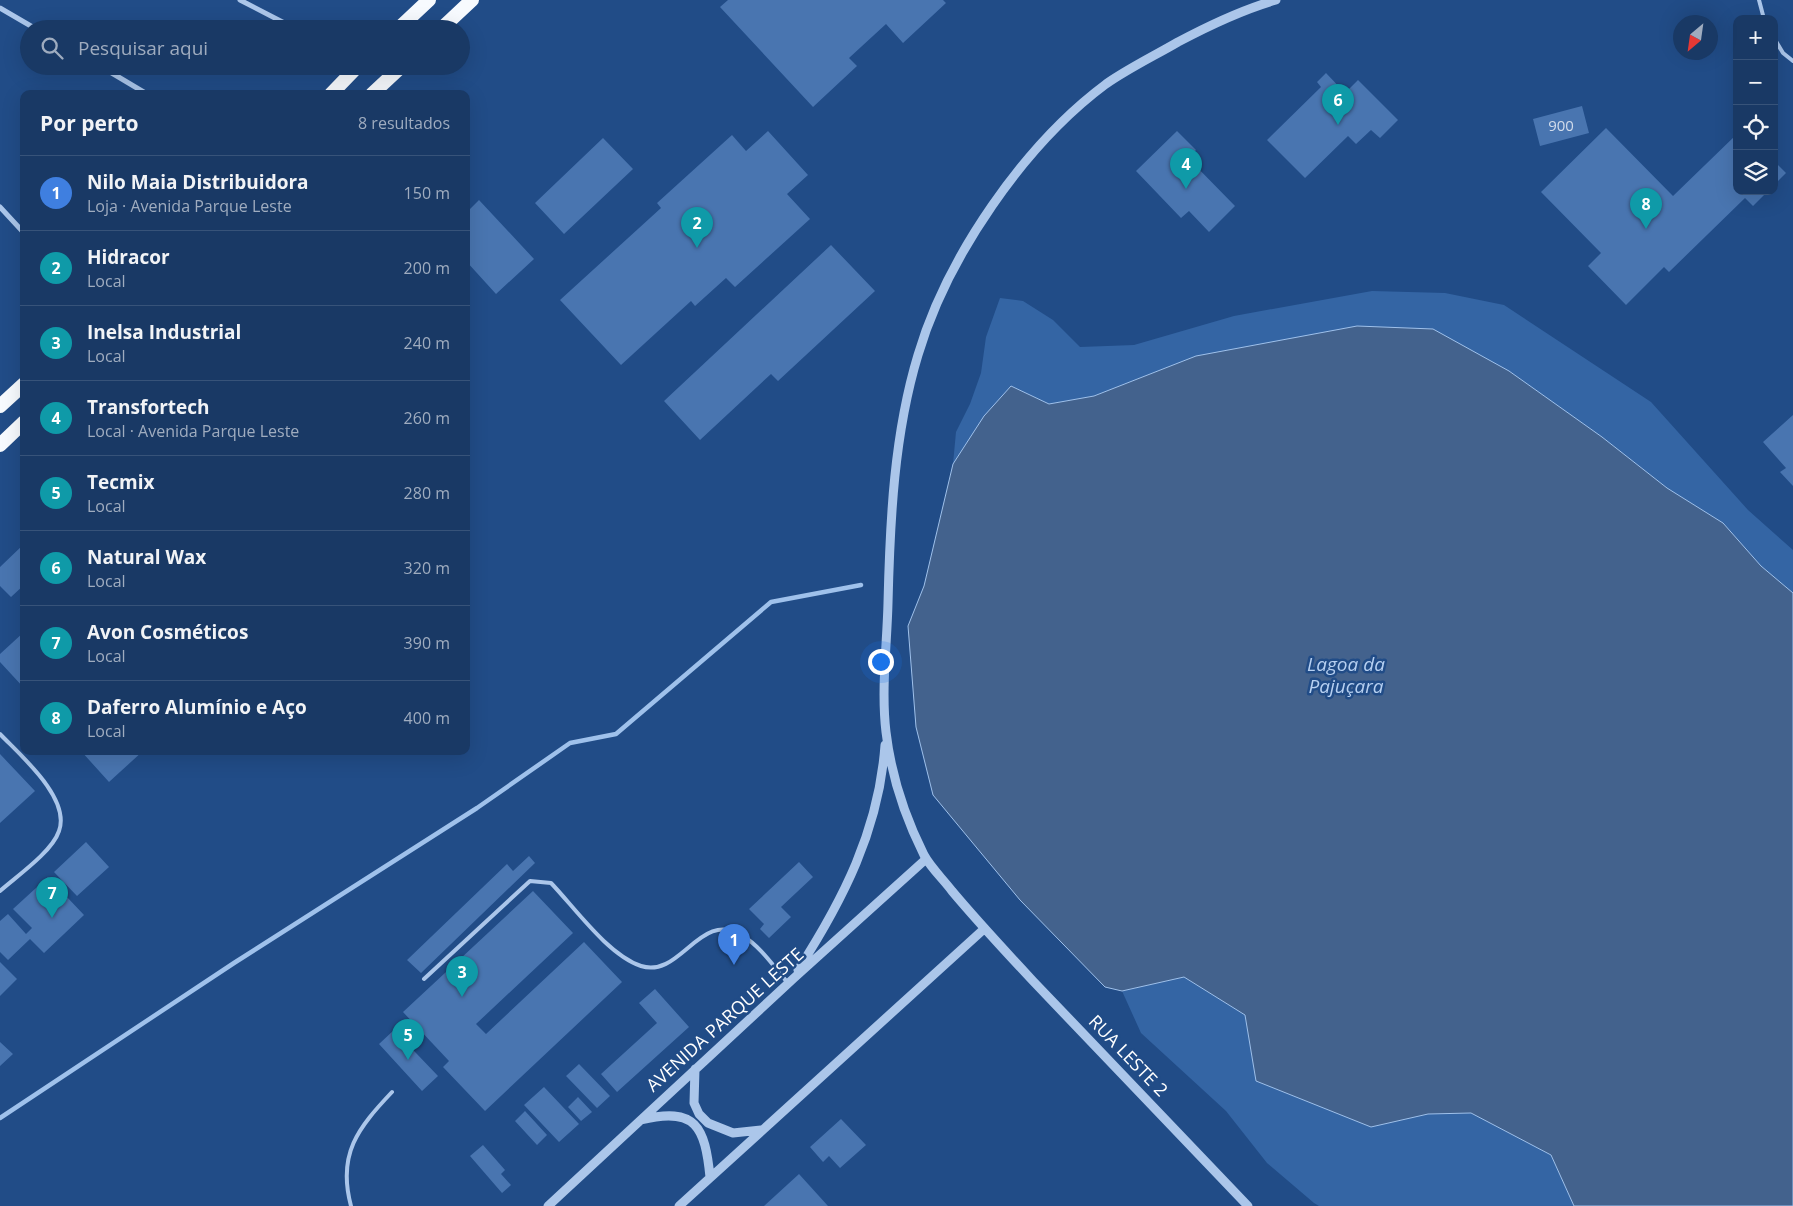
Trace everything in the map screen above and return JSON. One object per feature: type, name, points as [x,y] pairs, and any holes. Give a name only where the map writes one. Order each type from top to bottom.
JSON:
[{"type":"highway","points":[[408,20],[429,0]]},
{"type":"highway","points":[[451,20],[472,0]]},
{"type":"highway","points":[[335,90],[349,75]]},
{"type":"highway","points":[[376,90],[392,75]]},
{"type":"highway","points":[[0,406],[20,388]]},
{"type":"highway","points":[[0,445],[20,426]]},
{"type":"street","points":[[240,0],[279,20]]},
{"type":"street","points":[[791,980],[822,932],[860,858],[877,800],[884,766],[892,510],[903,417],[919,351],[945,284],[984,219],[1039,147],[1071,113],[1108,83],[1136,65],[1215,22],[1251,7],[1276,0]]},
{"type":"street","points":[[0,8],[21,20]]},
{"type":"street","points":[[115,75],[140,90]]},
{"type":"street","points":[[0,207],[20,229]]},
{"type":"street","points":[[679,1206],[984,929],[926,859],[896,781],[886,730]]},
{"type":"street","name":"AVENIDA PARQUE LESTE","points":[[548,1206],[694,1069],[926,859]]},
{"type":"street","name":"RUA LESTE 2","points":[[984,929],[1248,1206]]},
{"type":"street","points":[[694,1069],[694,1104],[699,1114],[708,1123],[733,1133],[761,1130]]},
{"type":"street","points":[[639,1120],[673,1114],[685,1118],[695,1126],[703,1135],[707,1149],[710,1177]]},
{"type":"lane","points":[[1759,0],[1763,15]]},
{"type":"lane","points":[[1778,45],[1783,53],[1793,60]]},
{"type":"lane","points":[[0,734],[42,778],[55,798],[60,821],[59,831],[48,846],[0,891]]},
{"type":"lane","points":[[424,979],[530,881],[540,880],[551,883],[609,945],[625,958],[642,966],[655,966],[670,961],[710,930],[722,928],[733,931],[755,945],[791,980]]},
{"type":"lane","points":[[351,1206],[346,1175],[349,1151],[369,1116],[392,1092]]},
{"type":"shaded area","points":[[1372,291],[1445,293],[1504,305],[1651,402],[1748,510],[1793,550],[1793,593],[1761,566],[1723,523],[1667,488],[1602,437],[1509,371],[1196,356],[1094,396],[1049,404],[1011,386],[953,464],[956,432],[970,404],[981,373],[986,337],[1000,298],[1023,301],[1053,320],[1080,347],[1134,345],[1234,316]]},
{"type":"shaded area","points":[[1184,977],[1245,1015],[1256,1081],[1371,1127],[1428,1114],[1471,1113],[1551,1155],[1574,1206],[1319,1206],[1267,1163],[1226,1111],[1141,1033],[1122,991]]},
{"type":"water","name":"Lagoa da Pajuçara","points":[[1357,326],[1433,329],[1509,371],[1602,437],[1667,488],[1723,523],[1761,566],[1793,593],[1793,1206],[1574,1206],[1551,1155],[1471,1113],[1428,1114],[1371,1127],[1256,1081],[1245,1015],[1184,977],[1122,991],[1105,987],[1020,900],[933,795],[916,727],[908,626],[924,586],[953,464],[984,416],[1011,386],[1049,404],[1094,396],[1196,356]]},
{"type":"building","points":[[728,0],[943,0],[946,3],[903,43],[886,24],[849,58],[857,66],[813,107],[720,7]]},
{"type":"building","points":[[1326,73],[1345,93],[1358,80],[1398,120],[1380,138],[1371,130],[1356,144],[1348,136],[1305,178],[1267,140],[1321,87],[1317,82]]},
{"type":"building","points":[[1582,106],[1589,133],[1540,146],[1533,119]]},
{"type":"building","points":[[1606,128],[1673,196],[1733,138],[1733,195],[1764,195],[1753,206],[1745,198],[1669,272],[1664,267],[1626,305],[1588,266],[1601,253],[1541,192]]},
{"type":"building","points":[[768,131],[808,175],[787,194],[810,219],[735,287],[726,278],[695,306],[691,301],[621,365],[560,300],[661,208],[657,203],[732,135],[746,151]]},
{"type":"building","points":[[1177,131],[1196,150],[1188,158],[1235,206],[1209,232],[1189,211],[1181,218],[1136,171]]},
{"type":"building","points":[[603,138],[633,169],[564,234],[535,203]]},
{"type":"building","points":[[1778,165],[1786,173],[1778,181]]},
{"type":"building","points":[[479,200],[534,259],[496,294],[470,265],[470,209]]},
{"type":"building","points":[[831,245],[875,291],[778,381],[771,374],[700,440],[664,401]]},
{"type":"building","points":[[1793,415],[1793,486],[1780,472],[1786,468],[1763,442]]},
{"type":"building","points":[[20,548],[20,589],[11,597],[0,586],[0,567]]},
{"type":"building","points":[[20,636],[20,684],[0,662],[0,654]]},
{"type":"building","points":[[0,754],[35,791],[0,823]]},
{"type":"building","points":[[85,755],[139,755],[109,782]]},
{"type":"building","points":[[86,842],[109,867],[77,896],[54,872]]},
{"type":"building","points":[[529,856],[535,863],[421,973],[407,960],[507,864],[513,871]]},
{"type":"building","points":[[799,862],[813,877],[781,907],[791,917],[769,938],[760,929],[764,924],[749,909]]},
{"type":"building","points":[[48,877],[84,915],[44,953],[30,939],[8,960],[0,952],[0,921],[8,914],[26,934],[32,928],[13,909]]},
{"type":"building","points":[[533,891],[573,933],[476,1024],[486,1034],[584,942],[622,982],[485,1111],[443,1067],[449,1061],[403,1012]]},
{"type":"building","points":[[0,962],[17,979],[0,996]]},
{"type":"building","points":[[655,989],[689,1027],[617,1092],[601,1074],[657,1023],[639,1003]]},
{"type":"building","points":[[394,1030],[438,1076],[422,1091],[379,1044]]},
{"type":"building","points":[[0,1042],[13,1054],[0,1066]]},
{"type":"building","points":[[579,1064],[610,1096],[597,1108],[566,1076]]},
{"type":"building","points":[[544,1087],[579,1124],[559,1142],[524,1105]]},
{"type":"building","points":[[578,1097],[592,1112],[581,1121],[568,1107]]},
{"type":"building","points":[[525,1111],[547,1135],[537,1145],[515,1121]]},
{"type":"building","points":[[841,1119],[866,1145],[840,1168],[829,1156],[823,1162],[810,1147]]},
{"type":"building","points":[[483,1145],[505,1170],[501,1174],[511,1185],[502,1193],[470,1156]]},
{"type":"building","points":[[799,1174],[828,1206],[764,1206]]},
{"type":"waterway","points":[[0,1118],[234,963],[477,808],[570,743],[616,734],[771,602],[861,585]]},
{"type":"place","name":"Natural Wax","points":[[1338,125]]},
{"type":"place","name":"Transfortech","points":[[1186,189]]},
{"type":"place","name":"Daferro Alumínio e Aço","points":[[1646,229]]},
{"type":"place","name":"Hidracor","points":[[697,248]]},
{"type":"place","name":"Avon Cosméticos","points":[[52,918]]},
{"type":"place","name":"Nilo Maia Distribuidora","points":[[734,965]]},
{"type":"place","name":"Inelsa Industrial","points":[[462,997]]},
{"type":"place","name":"Tecmix","points":[[408,1060]]}]
